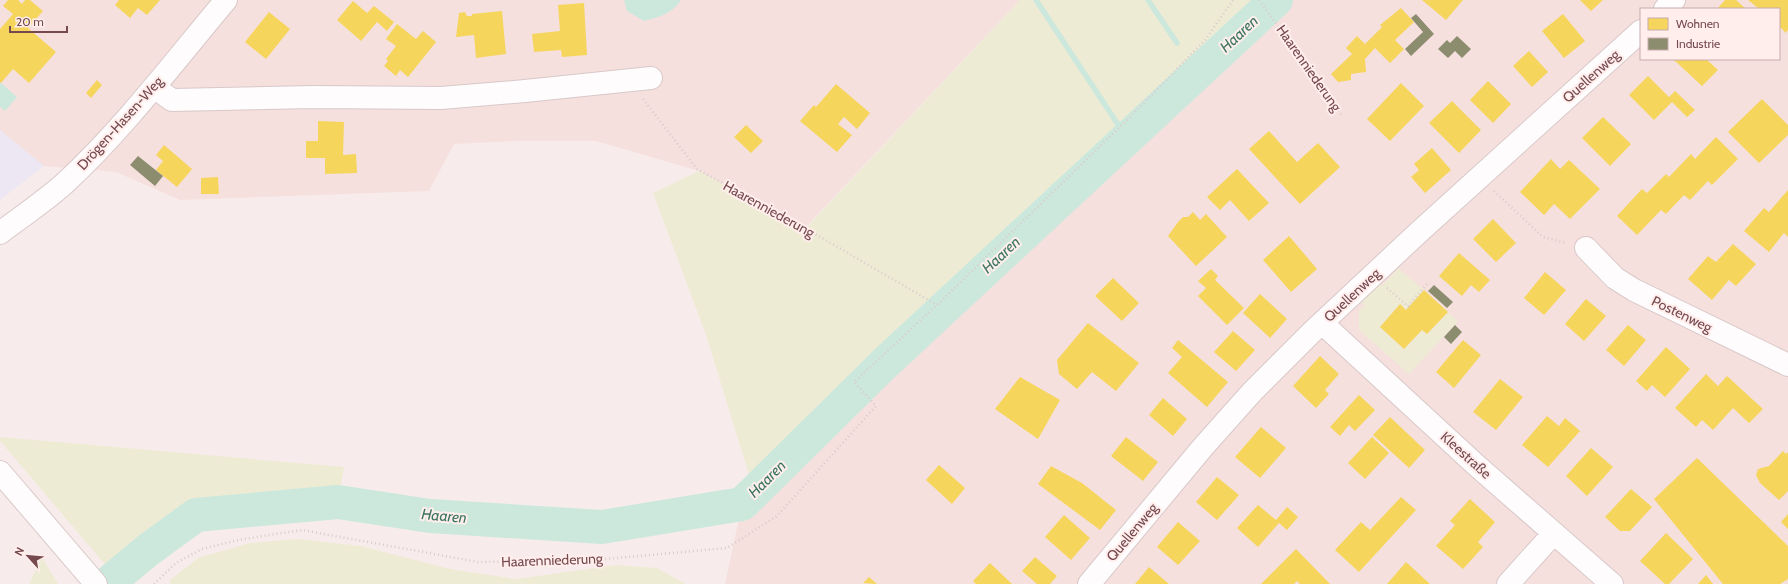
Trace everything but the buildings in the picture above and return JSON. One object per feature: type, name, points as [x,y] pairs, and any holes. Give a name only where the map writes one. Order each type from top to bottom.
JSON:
[{"type":"street","name":"Drögen-Hasen-Weg","points":[[0,233],[64,183],[102,144],[154,87],[226,0]]},
{"type":"street","points":[[1665,8],[1674,0]]},
{"type":"street","name":"Quellenweg","points":[[1089,584],[1203,447],[1252,392],[1322,323],[1640,32]]},
{"type":"street","points":[[154,87],[172,100],[313,97],[441,98],[640,80]]},
{"type":"street","name":"Postenweg","points":[[1586,248],[1615,278],[1634,290],[1788,365]]},
{"type":"street","name":"Kleestraße","points":[[1322,323],[1476,464],[1612,584]]},
{"type":"street","points":[[0,472],[91,579]]},
{"type":"street","points":[[1508,584],[1554,533]]},
{"type":"path","points":[[937,305],[1128,118],[1205,40],[1234,0]]},
{"type":"path","name":"Haarenniederung","points":[[1259,0],[1343,117]]},
{"type":"path","name":"Haarenniederung","points":[[154,584],[176,563],[202,549],[238,540],[302,530],[478,562],[594,560],[727,548],[777,516],[876,406],[854,382],[937,305],[806,228],[697,169],[640,80]]},
{"type":"path","points":[[1482,175],[1495,193],[1543,237],[1586,248]]},
{"type":"path","points":[[1373,276],[1408,306],[1427,284]]},
{"type":"shaded area","points":[[0,0],[1020,0],[805,228],[699,171],[596,141],[517,141],[454,144],[429,191],[180,200],[116,172],[44,166],[0,130]]},
{"type":"shaded area","points":[[624,0],[681,0],[674,9],[669,12],[644,21],[627,11]]},
{"type":"shaded area","points":[[1020,0],[1276,0],[754,491],[706,335],[653,193],[699,171],[806,228]]},
{"type":"shaded area","points":[[1277,0],[1788,0],[1788,584],[725,584],[742,504]]},
{"type":"shaded area","points":[[0,82],[17,97],[5,111],[0,107]]},
{"type":"shaded area","points":[[0,130],[44,166],[0,200]]},
{"type":"shaded area","points":[[1398,268],[1424,290],[1406,310],[1400,304],[1380,327],[1404,349],[1422,330],[1427,334],[1448,312],[1458,321],[1409,374],[1359,330],[1359,311],[1365,305],[1358,299],[1376,280],[1382,286]]},
{"type":"shaded area","points":[[0,437],[344,467],[338,502],[196,515],[115,576],[0,441]]},
{"type":"shaded area","points":[[298,539],[361,546],[450,569],[516,579],[616,565],[657,568],[686,584],[170,584],[170,580],[198,558],[250,543]]},
{"type":"shaded area","points":[[42,557],[58,584],[29,584]]},
{"type":"waterway","points":[[1036,0],[1117,123]]},
{"type":"waterway","points":[[1148,0],[1177,43]]},
{"type":"waterway","name":"Haaren","points":[[107,584],[148,550],[196,515],[338,502],[430,516],[602,527],[742,504],[884,364],[1276,0]]}]
